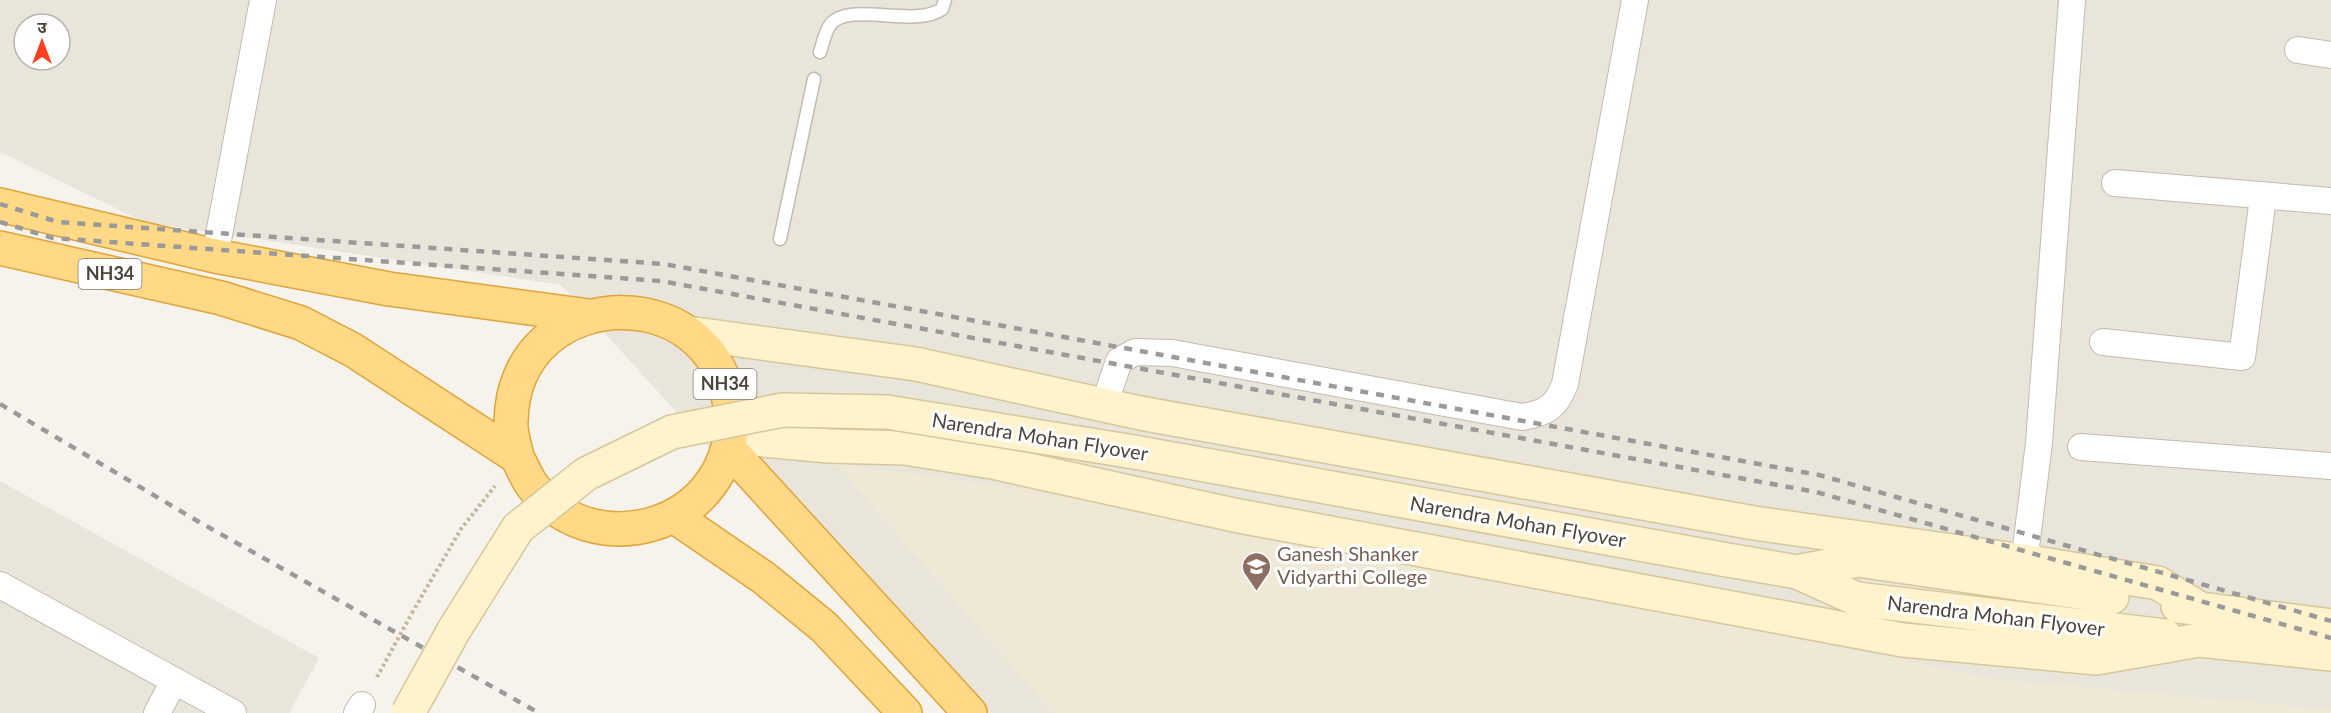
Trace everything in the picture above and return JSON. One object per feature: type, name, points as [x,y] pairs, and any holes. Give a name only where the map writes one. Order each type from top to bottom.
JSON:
[{"type":"highway","name":"NH34","points":[[0,205],[215,256],[389,288],[589,316]]},
{"type":"highway","name":"NH34","points":[[0,248],[221,298],[301,323],[353,350],[517,457]]},
{"type":"highway","name":"NH34","points":[[623,310],[657,317],[688,333],[709,354],[724,380],[731,408],[730,443],[717,476],[699,499],[675,517],[645,528],[613,531],[582,523],[554,508],[532,485],[517,457],[511,422],[516,388],[526,367],[532,356],[557,331],[589,316],[623,310]]},
{"type":"highway","points":[[730,443],[970,713]]},
{"type":"highway","points":[[675,517],[764,578],[824,627],[905,713]]},
{"type":"main road","points":[[688,333],[916,364],[1104,405],[2022,573],[2158,583],[2200,624],[2331,654]]},
{"type":"main road","name":"Narendra Mohan Flyover","points":[[408,713],[454,630],[518,528],[586,474],[672,432],[783,410],[899,414],[1134,452],[1797,572],[1857,599],[2200,624]]},
{"type":"main road","points":[[730,443],[905,448],[992,462],[1234,515],[1903,640],[2096,658],[2200,624],[2331,626]]},
{"type":"main road","name":"Narendra Mohan Flyover","points":[[1797,572],[1858,560],[2022,573]]},
{"type":"street","points":[[215,256],[263,0]]},
{"type":"street","points":[[1104,405],[1119,361],[1135,352],[1172,353],[1522,417],[1544,414],[1556,404],[1565,384],[1635,0]]},
{"type":"street","points":[[2022,573],[2039,443],[2073,0]]},
{"type":"street","points":[[2298,50],[2331,54]]},
{"type":"street","points":[[2115,183],[2264,198],[2331,201]]},
{"type":"street","points":[[2103,342],[2242,357],[2264,198]]},
{"type":"street","points":[[2081,447],[2331,466]]},
{"type":"street","points":[[0,585],[233,713]]},
{"type":"street","points":[[156,713],[174,681]]},
{"type":"lane","points":[[820,51],[830,24],[839,17],[852,12],[923,17],[942,9],[945,0]]},
{"type":"lane","points":[[780,239],[814,78]]},
{"type":"path","points":[[377,677],[461,529],[517,457]]},
{"type":"shaded area","points":[[0,0],[2331,0],[2331,713],[950,713],[561,285],[144,222],[0,152]]},
{"type":"shaded area","name":"Ganesh Shanker Vidyarthi College","points":[[835,463],[1134,505],[1996,679],[2331,709],[2331,713],[1053,713]]},
{"type":"shaded area","points":[[0,481],[319,658],[289,713],[0,713]]},
{"type":"railway","points":[[0,204],[58,222],[664,264],[1819,475],[2331,621]]},
{"type":"railway","points":[[0,222],[53,238],[661,281],[1816,492],[2331,638]]},
{"type":"railway","points":[[0,404],[194,519],[539,713]]},
{"type":"place","name":"Ganesh Shanker Vidyarthi College","points":[[1256,592]]}]
